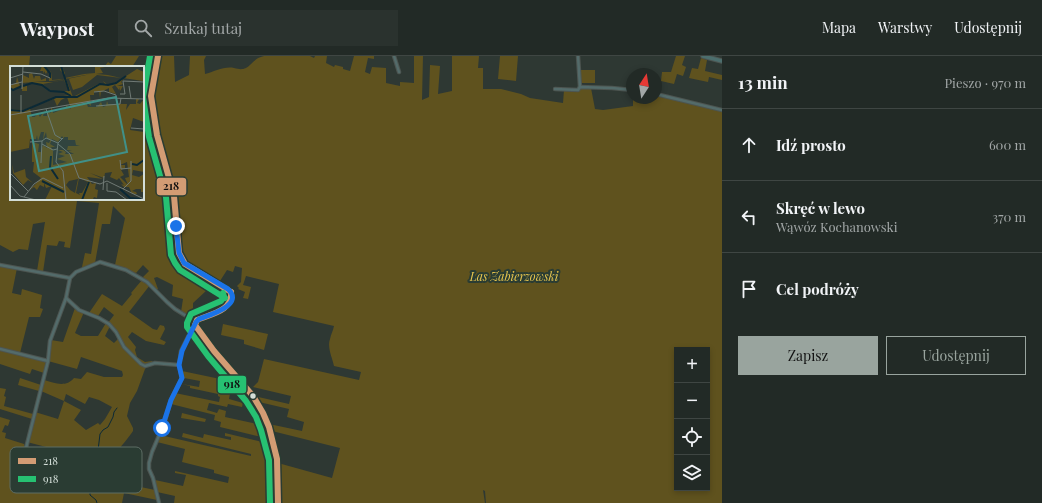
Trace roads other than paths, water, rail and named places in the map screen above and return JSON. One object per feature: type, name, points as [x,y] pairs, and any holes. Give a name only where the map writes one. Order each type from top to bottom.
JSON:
[{"type":"main road","points":[[702,56],[722,61]]},
{"type":"street","points":[[158,56],[152,91],[152,102],[157,135],[174,196],[179,253],[181,259],[189,266],[228,289],[231,292],[232,298],[228,306],[195,323],[182,351],[179,365],[182,378],[171,400],[164,424],[149,463],[149,469],[153,478],[159,503]]},
{"type":"street","points":[[394,56],[399,72]]},
{"type":"street","points":[[578,56],[580,87]]},
{"type":"street","points":[[555,89],[578,90],[580,87],[626,89]]},
{"type":"street","points":[[662,95],[722,110]]},
{"type":"street","points":[[26,447],[48,361],[50,341],[66,298],[70,278],[76,272],[98,262],[104,262],[126,270],[148,282],[175,309],[195,323],[214,351],[253,396],[269,427],[277,458],[278,503]]},
{"type":"street","points":[[0,265],[70,278]]},
{"type":"street","points":[[66,298],[79,310],[99,318],[109,324],[116,332],[124,347],[141,364],[145,366],[155,363],[179,365]]},
{"type":"street","points":[[0,349],[48,361]]},
{"type":"waterway","points":[[98,447],[100,434],[108,427],[117,408]]},
{"type":"waterway","points":[[90,493],[97,503]]},
{"type":"park label","name":"Las Zabierzowski","points":[[514,277]]}]
